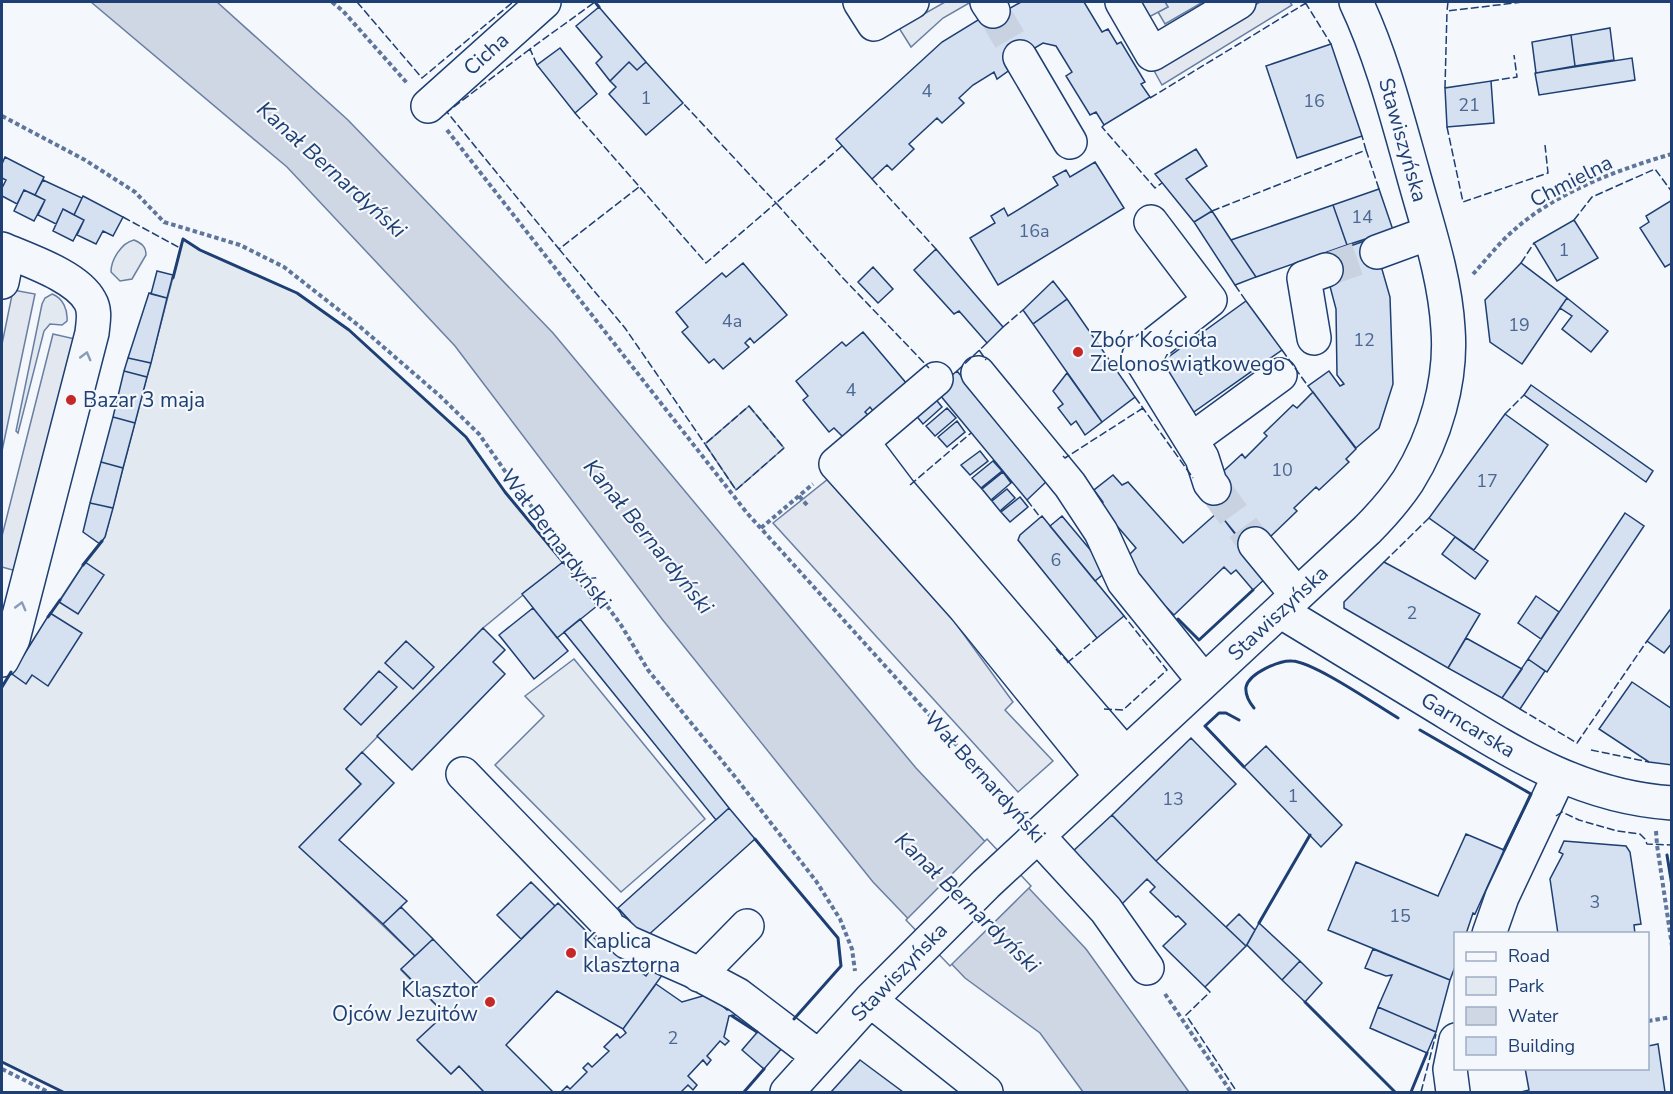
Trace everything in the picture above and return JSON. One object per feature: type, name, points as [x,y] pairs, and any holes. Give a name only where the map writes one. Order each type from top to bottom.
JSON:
[{"type":"street","name":"Cicha","points":[[428,106],[544,2]]},
{"type":"street","points":[[860,2],[874,24],[912,2]]},
{"type":"street","points":[[1122,2],[1152,54],[1239,2]]},
{"type":"street","name":"Stawiszyńska","points":[[787,1092],[880,991],[1033,839],[1289,603],[1389,507],[1408,481],[1434,426],[1443,394],[1448,361],[1449,331],[1446,303],[1430,233],[1394,103],[1356,2]]},
{"type":"street","points":[[1020,57],[1070,142]]},
{"type":"street","points":[[1152,222],[1210,300],[1139,356],[1202,458],[1210,483],[1214,488]]},
{"type":"street","points":[[1377,252],[1430,233]]},
{"type":"street","points":[[2,660],[13,639],[89,345],[94,315],[91,302],[83,290],[66,278],[4,261]]},
{"type":"street","points":[[1314,338],[1304,278],[1326,270]]},
{"type":"street","points":[[978,373],[1070,485],[1101,532],[1124,582],[1204,681]]},
{"type":"street","points":[[1191,440],[1280,375]]},
{"type":"street","points":[[936,379],[836,464],[964,608],[1101,776]]},
{"type":"street","points":[[862,443],[900,492],[1125,754]]},
{"type":"street","name":"Garncarska","points":[[1255,544],[1289,603],[1514,754],[1559,776],[1664,815]]},
{"type":"street","points":[[463,774],[627,942],[738,995],[819,1056]]},
{"type":"street","points":[[1489,932],[1502,897],[1559,776]]},
{"type":"street","name":"Wał Bernardyński","points":[[1033,839],[1107,910],[1147,968]]},
{"type":"street","points":[[699,975],[747,926]]},
{"type":"street","points":[[880,991],[986,1092]]},
{"type":"street","points":[[1453,1092],[1450,1069],[1454,1046]]},
{"type":"path","name":"Wał Bernardyński","points":[[332,2],[343,10],[428,106],[760,528],[1033,839]]},
{"type":"path","name":"Wał Bernardyński","points":[[2,116],[85,160],[135,192],[164,222],[240,245],[284,267],[374,339],[440,396],[479,434],[621,626],[648,670],[816,881],[840,919],[852,949],[856,981],[880,991]]},
{"type":"path","name":"Chmielna","points":[[1446,303],[1514,230],[1547,205],[1584,186],[1671,154]]},
{"type":"path","points":[[760,528],[836,464]]},
{"type":"path","points":[[799,496],[807,505]]},
{"type":"path","points":[[1664,815],[1657,845],[1671,946]]},
{"type":"path","points":[[1147,968],[1231,1092]]},
{"type":"path","points":[[1649,1020],[1671,1017]]},
{"type":"path","points":[[2,1069],[48,1092]]},
{"type":"green space","points":[[945,2],[971,2],[943,18],[911,47],[899,28]]},
{"type":"green space","points":[[1165,2],[1203,2],[1165,24],[1158,12],[1168,7]]},
{"type":"green space","points":[[183,239],[200,250],[297,293],[349,330],[466,437],[505,492],[563,562],[483,628],[346,769],[361,784],[300,847],[415,956],[401,970],[445,1014],[418,1041],[451,1074],[459,1066],[484,1092],[63,1092],[2,1062],[2,687],[85,562],[105,537]]},
{"type":"green space","points":[[134,240],[143,245],[146,255],[132,279],[120,281],[111,272],[113,262],[121,248]]},
{"type":"green space","points":[[52,294],[64,305],[67,321],[62,325],[50,324],[44,331],[18,433],[16,431],[42,304],[45,298]]},
{"type":"green space","points":[[749,406],[784,448],[736,490],[705,444]]},
{"type":"green space","points":[[574,659],[705,819],[621,892],[495,765],[544,716],[525,696]]},
{"type":"shaded area","points":[[1137,2],[1165,2],[1168,7],[1147,18]]},
{"type":"shaded area","points":[[1260,2],[1290,2],[1292,5],[1162,85],[1152,67]]},
{"type":"shaded area","points":[[13,290],[35,294],[2,451],[2,344]]},
{"type":"shaded area","points":[[53,334],[75,339],[16,571],[2,567],[2,536]]},
{"type":"shaded area","points":[[828,479],[943,606],[1013,702],[1005,710],[1053,761],[1018,792],[773,523]]},
{"type":"water","name":"Kanał Bernardyński","points":[[91,2],[217,2],[348,120],[553,333],[916,768],[1086,949],[1189,1092],[1083,1092],[1040,1033],[965,978],[873,882],[662,619],[455,346],[287,167]]},
{"type":"pier","points":[[987,839],[1031,886],[950,966],[906,920]]},
{"type":"building","points":[[1021,2],[1084,2],[1102,32],[1108,29],[1117,44],[1121,42],[1145,82],[1141,84],[1150,97],[1104,125],[1096,112],[1090,115],[1066,76],[1072,72],[1056,46],[1043,43],[1008,64],[1011,69],[997,79],[994,72],[973,85],[959,98],[964,103],[942,123],[937,118],[909,144],[914,149],[892,170],[887,165],[872,179],[836,139],[942,42],[1004,4],[1007,10]]},
{"type":"building","points":[[599,7],[646,62],[637,70],[629,62],[610,81],[596,63],[602,57],[576,26]]},
{"type":"building","points":[[1610,28],[1614,60],[1575,66],[1571,35]]},
{"type":"building","points":[[1571,35],[1575,66],[1536,73],[1532,42]]},
{"type":"building","points":[[1331,44],[1362,136],[1297,158],[1266,66]]},
{"type":"building","points":[[560,48],[597,94],[575,113],[537,65]]},
{"type":"building","points":[[1632,58],[1635,80],[1539,95],[1535,73]]},
{"type":"building","points":[[629,62],[637,70],[646,62],[683,103],[646,135],[609,94],[616,87],[610,81]]},
{"type":"building","points":[[1491,81],[1494,123],[1447,127],[1445,88]]},
{"type":"building","points":[[1196,149],[1207,166],[1186,179],[1212,211],[1194,222],[1155,174]]},
{"type":"building","points":[[5,157],[44,177],[35,195],[24,190],[17,204],[2,196],[2,188],[6,180],[2,178],[2,164]]},
{"type":"building","points":[[1095,162],[1124,208],[998,285],[970,238],[995,223],[991,216],[1004,208],[1008,216],[1058,185],[1053,177],[1066,170],[1070,177]]},
{"type":"building","points":[[43,180],[82,198],[74,215],[63,209],[56,224],[38,215],[45,200],[35,195]]},
{"type":"building","points":[[1379,189],[1393,230],[1347,245],[1333,205]]},
{"type":"building","points":[[24,190],[45,200],[34,221],[14,211]]},
{"type":"building","points":[[83,196],[123,217],[113,236],[103,231],[96,244],[77,235],[84,220],[74,215]]},
{"type":"building","points":[[1672,200],[1672,263],[1665,267],[1640,228],[1649,222],[1646,216]]},
{"type":"building","points":[[1333,205],[1347,245],[1256,277],[1231,240]]},
{"type":"building","points":[[63,209],[84,220],[73,241],[53,231]]},
{"type":"building","points":[[1212,211],[1256,277],[1235,285],[1194,222]]},
{"type":"building","points":[[1574,220],[1598,258],[1557,281],[1534,243]]},
{"type":"building","points":[[1373,238],[1390,297],[1393,384],[1379,428],[1356,448],[1308,386],[1329,371],[1340,386],[1344,384],[1337,375],[1336,309],[1322,256]]},
{"type":"building","points":[[936,249],[1003,327],[987,343],[959,311],[954,314],[914,270]]},
{"type":"building","points":[[743,263],[787,315],[754,343],[750,338],[745,343],[749,347],[723,369],[714,359],[709,363],[682,332],[688,327],[676,312],[722,273],[726,277]]},
{"type":"building","points":[[1521,263],[1567,298],[1522,364],[1490,342],[1485,300]]},
{"type":"building","points":[[873,267],[893,289],[878,303],[858,282]]},
{"type":"building","points":[[157,271],[173,275],[167,298],[151,294]]},
{"type":"building","points":[[1053,281],[1067,299],[1033,324],[1023,310]]},
{"type":"building","points":[[149,293],[167,298],[151,363],[128,358]]},
{"type":"building","points":[[1567,298],[1608,331],[1591,352],[1562,329],[1572,316],[1560,308]]},
{"type":"building","name":"Zbór Kościoła Zielonoświątkowego","points":[[1067,299],[1135,397],[1102,422],[1033,324]]},
{"type":"building","points":[[1246,301],[1282,350],[1191,414],[1156,366]]},
{"type":"building","points":[[863,332],[907,384],[874,412],[870,407],[865,412],[869,416],[843,437],[834,428],[829,432],[803,400],[808,396],[796,381],[842,342],[846,346]]},
{"type":"building","points":[[128,358],[151,363],[147,377],[124,371]]},
{"type":"building","points":[[124,371],[147,377],[135,423],[113,417]]},
{"type":"building","points":[[957,371],[1047,481],[1027,500],[935,389]]},
{"type":"building","points":[[1067,373],[1102,422],[1085,435],[1076,421],[1071,425],[1058,408],[1063,404],[1053,391]]},
{"type":"building","points":[[1531,385],[1653,471],[1646,482],[1524,395]]},
{"type":"building","points":[[1313,392],[1356,449],[1346,459],[1349,462],[1319,490],[1316,487],[1294,508],[1297,511],[1268,539],[1248,551],[1206,496],[1216,478],[1242,454],[1245,458],[1267,436],[1264,433],[1293,405],[1297,408]]},
{"type":"building","points":[[933,396],[942,407],[923,424],[914,413]]},
{"type":"building","points":[[947,408],[956,418],[935,436],[926,426]]},
{"type":"building","points":[[1505,414],[1548,445],[1474,550],[1429,518]]},
{"type":"building","points":[[113,417],[135,423],[123,468],[101,462]]},
{"type":"building","points":[[957,421],[965,432],[947,447],[938,437]]},
{"type":"building","points":[[980,451],[988,461],[970,475],[961,465]]},
{"type":"building","points":[[993,461],[1002,471],[981,488],[972,478]]},
{"type":"building","points":[[101,462],[123,468],[113,508],[90,503]]},
{"type":"building","points":[[1003,472],[1011,483],[991,500],[982,489]]},
{"type":"building","points":[[1113,475],[1122,485],[1128,482],[1183,543],[1218,512],[1269,575],[1253,590],[1236,570],[1231,574],[1224,567],[1174,615],[1122,562],[1136,548],[1099,505],[1103,502],[1094,490]]},
{"type":"building","points":[[1007,489],[1015,498],[1000,511],[992,501]]},
{"type":"building","points":[[1020,497],[1028,507],[1010,522],[1001,512]]},
{"type":"building","points":[[90,503],[113,508],[105,537],[100,544],[83,532]]},
{"type":"building","points":[[1625,513],[1644,526],[1547,672],[1528,659]]},
{"type":"building","points":[[1042,516],[1124,616],[1097,638],[1018,540],[1020,535]]},
{"type":"building","points":[[1062,516],[1103,565],[1106,572],[1095,581],[1050,526]]},
{"type":"building","points":[[1455,537],[1488,561],[1475,579],[1442,554]]},
{"type":"building","points":[[85,562],[104,575],[78,614],[59,602]]},
{"type":"building","points":[[563,562],[597,606],[557,638],[522,594]]},
{"type":"building","points":[[1384,562],[1480,614],[1448,668],[1344,608],[1344,602]]},
{"type":"building","points":[[1536,596],[1559,612],[1541,639],[1518,623]]},
{"type":"building","points":[[1672,607],[1672,643],[1664,653],[1647,641]]},
{"type":"building","points":[[533,608],[568,651],[534,679],[499,635]]},
{"type":"building","points":[[50,613],[82,633],[48,686],[32,675],[26,684],[12,674]]},
{"type":"building","points":[[580,619],[729,808],[716,820],[564,632]]},
{"type":"building","points":[[483,628],[505,650],[493,662],[505,674],[412,770],[377,736]]},
{"type":"building","points":[[1466,638],[1522,669],[1502,698],[1448,668]]},
{"type":"building","points":[[406,641],[434,667],[413,689],[385,663]]},
{"type":"building","points":[[1528,659],[1545,671],[1520,709],[1502,698]]},
{"type":"building","points":[[379,671],[397,687],[361,725],[344,709]]},
{"type":"building","points":[[1632,682],[1672,709],[1672,765],[1649,762],[1599,729]]},
{"type":"building","points":[[1191,738],[1236,784],[1156,861],[1112,815]]},
{"type":"building","points":[[1266,746],[1342,825],[1321,847],[1244,767]]},
{"type":"building","points":[[362,752],[394,783],[339,840],[407,901],[383,924],[299,847],[361,784],[346,769]]},
{"type":"building","points":[[729,808],[755,839],[645,938],[618,908]]},
{"type":"building","points":[[1112,815],[1156,861],[1246,946],[1205,987],[1163,946],[1186,924],[1150,892],[1155,887],[1147,879],[1121,905],[1072,852]]},
{"type":"building","points":[[1466,834],[1504,850],[1475,914],[1473,913],[1467,932],[1454,932],[1454,969],[1450,980],[1328,930],[1356,862],[1438,896]]},
{"type":"building","points":[[1564,841],[1626,846],[1630,852],[1641,924],[1634,925],[1635,932],[1558,932],[1550,879],[1563,854],[1559,852]]},
{"type":"building","points":[[531,882],[555,906],[521,939],[497,915]]},
{"type":"building","name":"Klasztor Ojców Jezuitów","points":[[558,903],[590,935],[646,976],[652,967],[663,974],[623,1029],[557,991],[506,1045],[553,1092],[484,1092],[459,1066],[451,1074],[417,1040],[445,1014],[401,969],[433,939],[476,984]]},
{"type":"building","points":[[401,907],[433,939],[415,956],[383,924]]},
{"type":"building","points":[[620,910],[630,921],[602,944],[590,935]]},
{"type":"building","points":[[1239,914],[1255,930],[1246,946],[1226,927]]},
{"type":"building","points":[[1259,923],[1300,961],[1282,980],[1247,945]]},
{"type":"building","points":[[1373,949],[1450,980],[1436,1032],[1378,1007],[1392,975],[1386,976],[1365,968]]},
{"type":"building","points":[[1300,961],[1322,983],[1305,1002],[1282,980]]},
{"type":"building","points":[[656,984],[682,1002],[706,995],[711,996],[727,1010],[734,1009],[735,1015],[729,1016],[724,1037],[729,1041],[725,1045],[720,1041],[707,1056],[711,1060],[707,1065],[703,1060],[688,1076],[697,1085],[693,1090],[688,1085],[681,1092],[562,1091],[567,1086],[570,1089],[587,1072],[583,1068],[588,1063],[592,1067],[609,1051],[604,1047],[617,1034],[620,1038],[626,1033],[623,1029]]},
{"type":"building","points":[[1378,1007],[1436,1032],[1427,1053],[1370,1028]]},
{"type":"building","points":[[760,1029],[782,1048],[764,1069],[742,1050]]},
{"type":"building","points":[[1658,1044],[1665,1092],[1521,1092],[1529,1090],[1525,1070],[1649,1070],[1649,1046]]},
{"type":"building","points":[[860,1060],[903,1092],[831,1092]]},
{"type":"tunnel","points":[[993,11],[1020,57]]},
{"type":"tunnel","points":[[1326,270],[1377,252]]},
{"type":"tunnel","points":[[1214,488],[1255,544]]},
{"type":"fence","points":[[357,2],[422,78],[513,2]]},
{"type":"fence","points":[[537,65],[530,49],[595,2]]},
{"type":"fence","points":[[1305,2],[1331,44]]},
{"type":"fence","points":[[1448,2],[1447,11],[1523,2]]},
{"type":"fence","points":[[1150,98],[1306,3]]},
{"type":"fence","points":[[1445,88],[1447,11]]},
{"type":"fence","points":[[530,49],[447,112],[559,249],[639,187]]},
{"type":"fence","points":[[1491,81],[1517,77],[1514,55]]},
{"type":"fence","points":[[575,113],[706,263],[776,203],[683,103]]},
{"type":"fence","points":[[1104,125],[1102,127],[1155,188],[1162,183]]},
{"type":"fence","points":[[1447,127],[1463,202],[1548,173],[1545,145]]},
{"type":"fence","points":[[1212,211],[1366,150],[1362,136]]},
{"type":"fence","points":[[842,146],[776,203],[841,276],[929,368]]},
{"type":"fence","points":[[1366,150],[1379,189]]},
{"type":"fence","points":[[1574,220],[1592,197],[1655,169],[1672,192]]},
{"type":"fence","points":[[872,179],[936,249]]},
{"type":"fence","points":[[123,217],[180,248]]},
{"type":"fence","points":[[1521,263],[1534,243]]},
{"type":"fence","points":[[559,249],[625,328],[705,444]]},
{"type":"fence","points":[[1235,285],[1246,301]]},
{"type":"fence","points":[[1003,327],[1023,310]]},
{"type":"fence","points":[[957,371],[987,343]]},
{"type":"fence","points":[[979,350],[986,360]]},
{"type":"fence","points":[[1282,350],[1308,386]]},
{"type":"fence","points":[[1505,414],[1524,395]]},
{"type":"fence","points":[[1135,397],[1193,478]]},
{"type":"fence","points":[[749,406],[784,448],[736,490],[705,444],[749,406]]},
{"type":"fence","points":[[1063,456],[1065,458],[1143,408]]},
{"type":"fence","points":[[910,485],[971,433]]},
{"type":"fence","points":[[1027,500],[1040,517]]},
{"type":"fence","points":[[1384,562],[1429,518]]},
{"type":"fence","points":[[1104,709],[1123,710],[1167,670],[1124,616]]},
{"type":"fence","points":[[1067,663],[1097,638]]},
{"type":"fence","points":[[1520,709],[1577,743],[1647,641]]},
{"type":"fence","points":[[1056,649],[1068,662]]},
{"type":"fence","points":[[1591,750],[1649,762]]},
{"type":"fence","points":[[1556,816],[1562,812],[1579,820],[1617,831],[1640,834],[1647,844],[1672,845]]},
{"type":"fence","points":[[1205,987],[1210,992],[1186,1015],[1237,1092]]},
{"type":"fence","points":[[1421,1092],[1436,1034]]},
{"type":"wall","points":[[597,2],[595,2],[599,7]]},
{"type":"wall","points":[[173,278],[183,239],[200,250],[297,293],[349,330],[466,437],[505,492],[563,562]]},
{"type":"wall","points":[[83,565],[102,541]]},
{"type":"wall","points":[[1178,619],[1199,640],[1253,590]]},
{"type":"wall","points":[[48,617],[60,600]]},
{"type":"wall","points":[[1254,708],[1246,693],[1248,682],[1266,668],[1292,661],[1315,668],[1398,718]]},
{"type":"wall","points":[[2,687],[11,672]]},
{"type":"wall","points":[[1239,720],[1226,713],[1219,713],[1205,726],[1244,767]]},
{"type":"wall","points":[[1420,730],[1531,794],[1504,850]]},
{"type":"wall","points":[[1259,923],[1310,835]]},
{"type":"wall","points":[[755,839],[838,938],[841,966],[794,1019]]},
{"type":"wall","points":[[1667,855],[1672,886]]},
{"type":"wall","points":[[1305,1002],[1395,1092]]},
{"type":"wall","points":[[732,1016],[757,1032]]},
{"type":"wall","points":[[1411,1092],[1427,1053]]},
{"type":"wall","points":[[2,1062],[63,1092]]},
{"type":"wall","points":[[744,1092],[764,1069]]},
{"type":"place","name":"Zbór Kościoła Zielonoświątkowego","points":[[1078,352]]},
{"type":"place","name":"Bazar 3 maja","points":[[71,400]]},
{"type":"place","name":"Kaplica klasztorna","points":[[571,953]]},
{"type":"place","name":"Klasztor Ojców Jezuitów","points":[[490,1002]]}]
